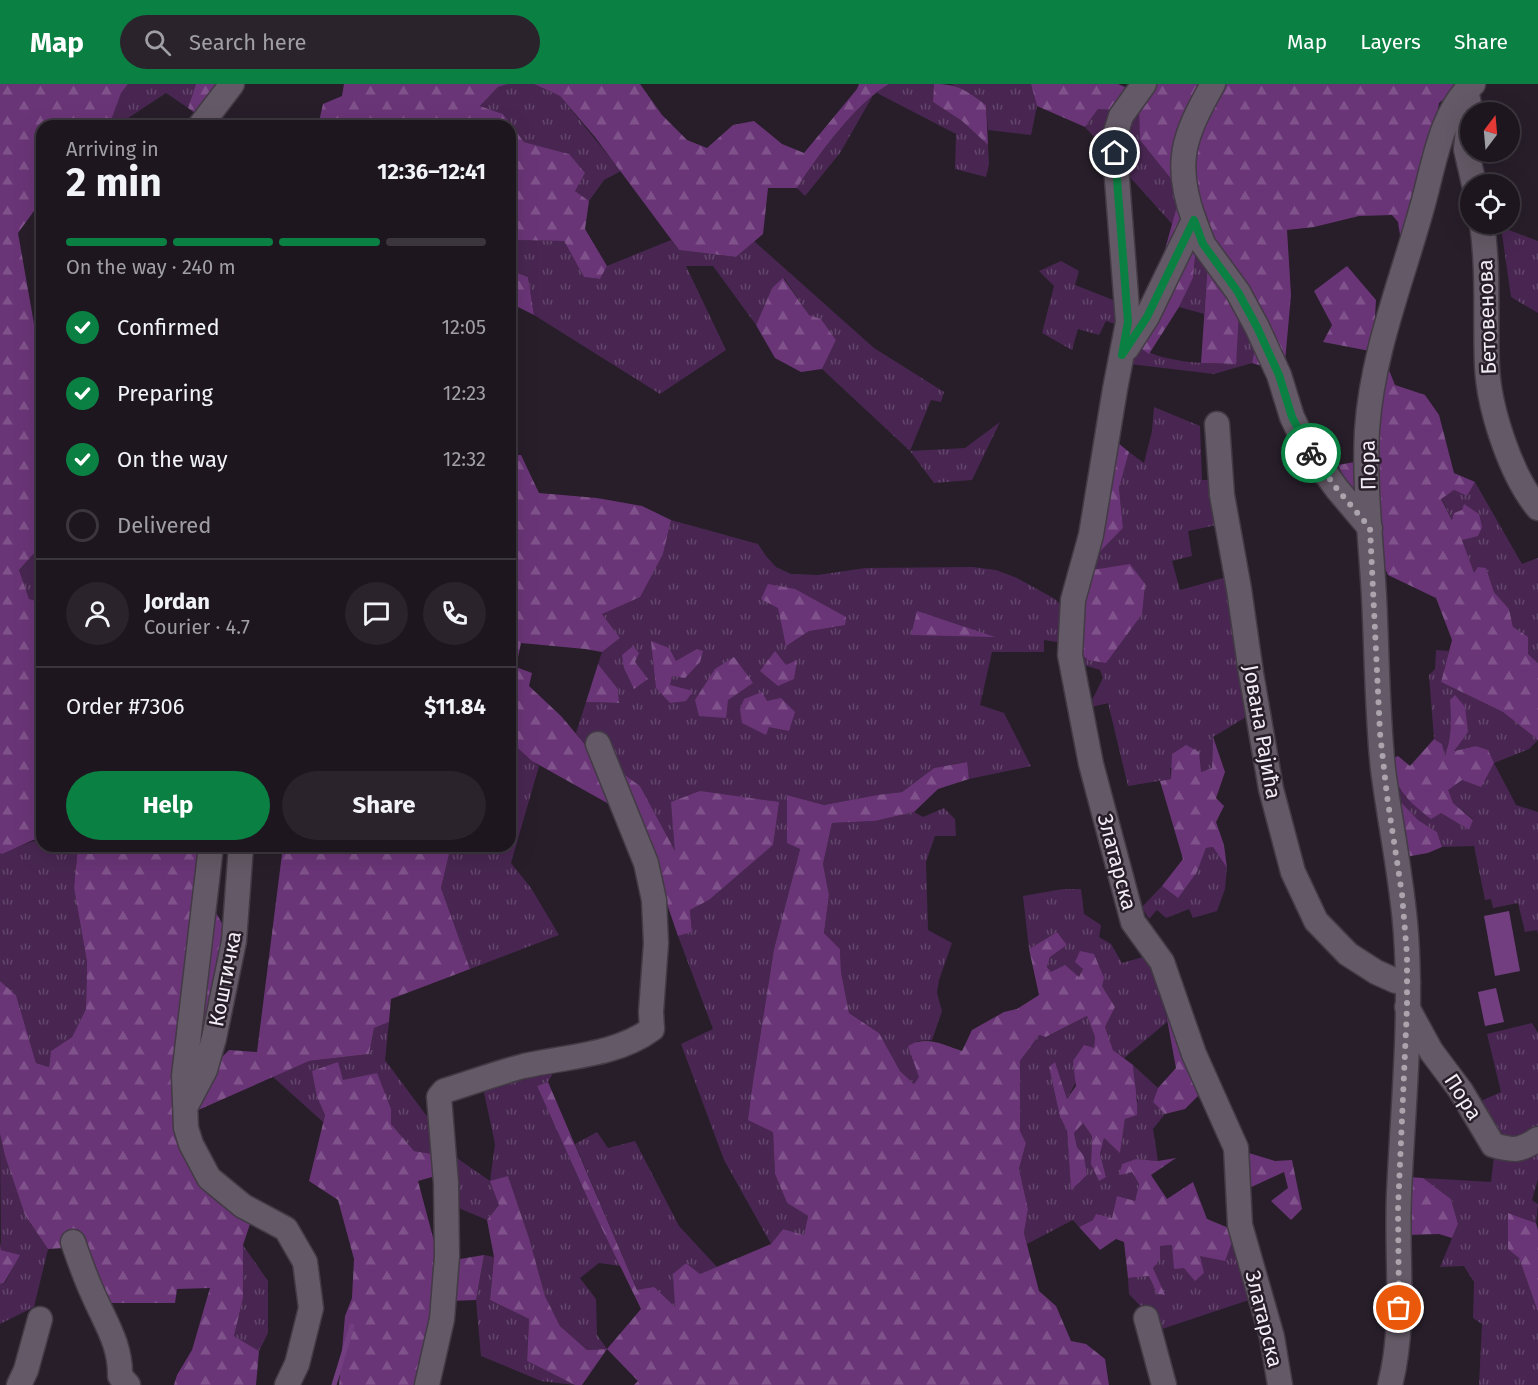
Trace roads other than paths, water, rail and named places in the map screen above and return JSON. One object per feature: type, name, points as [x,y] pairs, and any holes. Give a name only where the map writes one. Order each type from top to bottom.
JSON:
[{"type":"street","points":[[205,120],[232,84]]},
{"type":"street","name":"Златарска","points":[[1143,84],[1121,116],[1116,132],[1115,153],[1128,322],[1091,535],[1073,600],[1070,655],[1091,764],[1133,922],[1162,962],[1194,1054],[1236,1148],[1240,1225],[1272,1337],[1280,1385]]},
{"type":"street","points":[[1212,84],[1184,144],[1183,178],[1194,220],[1203,244],[1238,292],[1257,327],[1279,375],[1292,417],[1306,446],[1337,489],[1370,528]]},
{"type":"street","points":[[1469,87],[1467,149],[1472,174]]},
{"type":"street","name":"Пора","points":[[1390,1385],[1399,1336],[1398,1209],[1408,983],[1402,894],[1380,733],[1367,431],[1376,364],[1443,131],[1453,106],[1469,87]]},
{"type":"street","name":"Златарска","points":[[1122,355],[1147,317],[1194,220]]},
{"type":"street","name":"Бетовенова","points":[[1483,234],[1487,261],[1487,367],[1490,389],[1509,458],[1519,480],[1538,508]]},
{"type":"street","name":"Јована Рајића","points":[[1217,424],[1222,495],[1251,673],[1271,789],[1293,872],[1317,921],[1348,954],[1376,972],[1396,981],[1408,983]]},
{"type":"street","points":[[427,1385],[442,1319],[447,1256],[446,1183],[439,1097],[444,1091],[523,1067],[610,1050],[652,1029],[656,943],[654,900],[646,863],[598,744]]},
{"type":"street","name":"Коштичка","points":[[210,852],[184,1076],[186,1128],[191,1144],[209,1178],[243,1206],[286,1229],[305,1262],[311,1308],[297,1364],[287,1385]]},
{"type":"street","name":"Коштичка","points":[[186,1106],[205,1070],[234,941],[241,852]]},
{"type":"street","name":"Пора","points":[[1407,1007],[1431,1051],[1461,1091],[1493,1145],[1512,1151],[1538,1139]]},
{"type":"street","points":[[73,1242],[85,1276],[115,1338],[121,1362],[121,1382]]},
{"type":"street","points":[[1146,1318],[1164,1385]]},
{"type":"street","points":[[19,1385],[26,1370],[40,1319]]},
{"type":"waterway","points":[[334,1385],[352,1326]]}]
